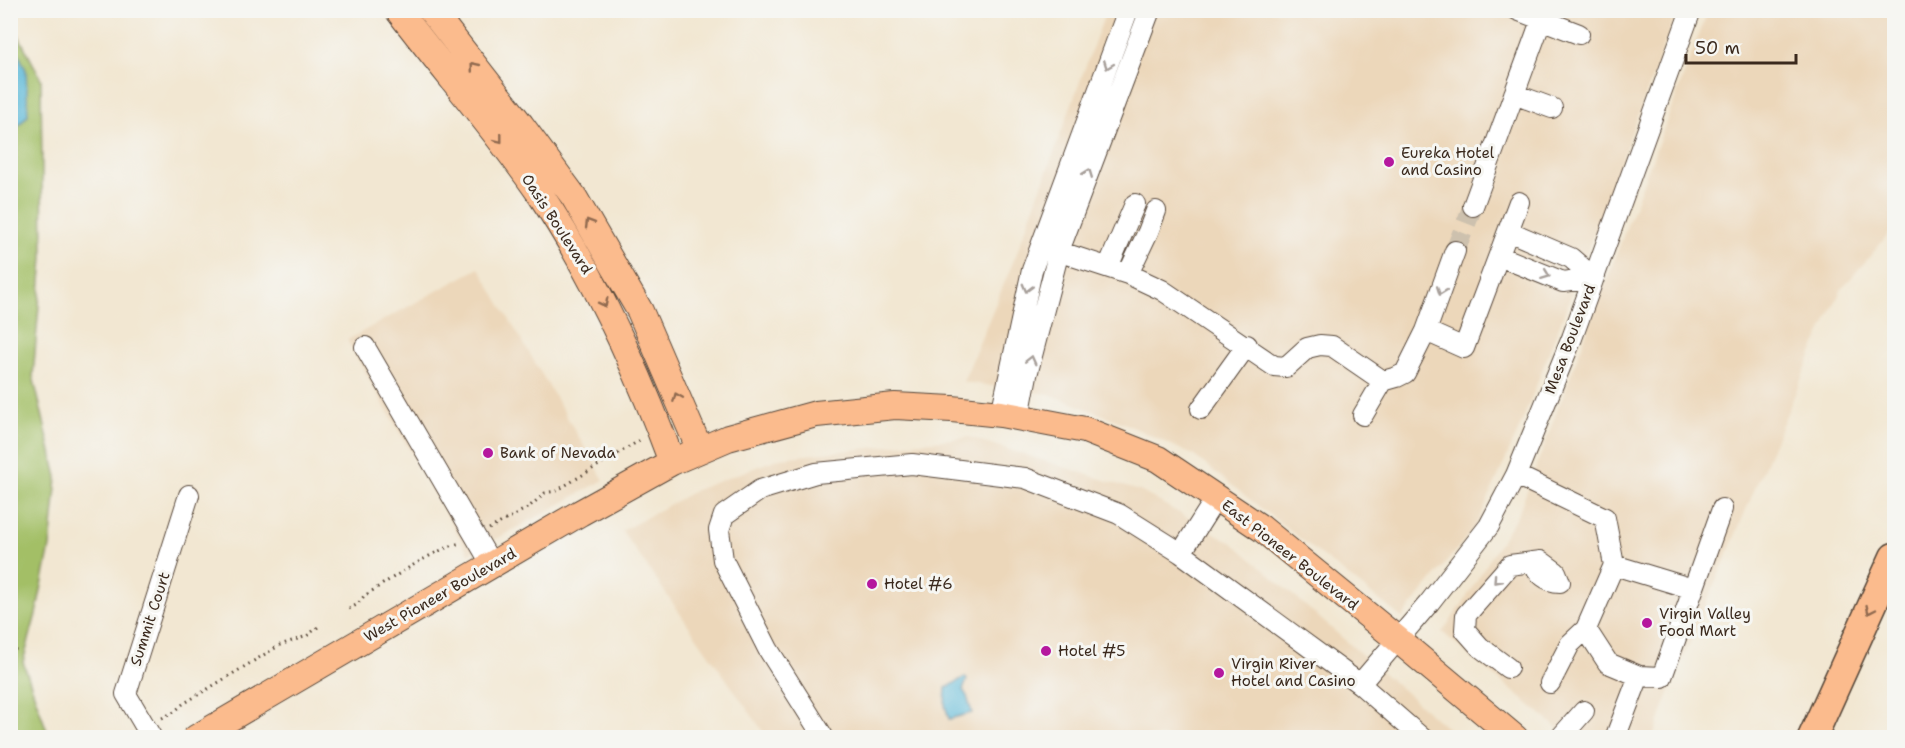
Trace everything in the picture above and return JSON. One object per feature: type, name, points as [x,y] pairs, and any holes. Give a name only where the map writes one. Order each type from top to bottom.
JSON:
[{"type":"highway","points":[[1812,738],[1894,556]]},
{"type":"main road","name":"Oasis Boulevard","points":[[398,10],[527,177],[566,235],[596,286],[686,456]]},
{"type":"main road","name":"Oasis Boulevard","points":[[431,10],[574,197],[640,311],[686,456]]},
{"type":"main road","name":"East Pioneer Boulevard","points":[[686,456],[728,438],[816,414],[896,406],[952,409],[1010,416],[1085,430],[1158,459],[1260,528],[1398,639],[1515,738]]},
{"type":"main road","name":"West Pioneer Boulevard","points":[[196,738],[580,513],[686,456]]},
{"type":"street","points":[[1010,416],[1027,375],[1050,248],[1128,10]]},
{"type":"street","points":[[1050,248],[1149,10]]},
{"type":"street","points":[[1517,10],[1543,15],[1579,34]]},
{"type":"street","name":"Mesa Boulevard","points":[[1360,684],[1429,603],[1489,526],[1516,475],[1594,278],[1691,10]]},
{"type":"street","points":[[1473,206],[1543,15]]},
{"type":"street","points":[[1514,94],[1552,108]]},
{"type":"street","points":[[1426,331],[1464,348],[1519,202]]},
{"type":"street","points":[[1108,267],[1135,204]]},
{"type":"street","points":[[1128,274],[1149,232],[1156,211]]},
{"type":"street","points":[[1127,224],[1149,232]]},
{"type":"street","points":[[1508,231],[1572,258],[1594,278]]},
{"type":"street","points":[[1050,248],[1128,274],[1162,290],[1274,366],[1286,367],[1307,348],[1320,345],[1332,346],[1383,381]]},
{"type":"street","points":[[1363,415],[1383,381],[1405,373],[1426,331],[1455,251]]},
{"type":"street","points":[[1499,256],[1563,282],[1594,278]]},
{"type":"street","points":[[1201,409],[1246,345]]},
{"type":"street","points":[[365,348],[492,565]]},
{"type":"street","points":[[824,738],[768,649],[723,560],[719,530],[724,515],[760,490],[816,473],[912,464],[1025,478],[1119,514],[1181,553],[1360,684],[1422,738]]},
{"type":"street","points":[[1516,475],[1605,518],[1614,565],[1586,629],[1570,644],[1550,683]]},
{"type":"street","name":"Summit Court","points":[[152,738],[126,694],[189,495]]},
{"type":"street","points":[[1181,553],[1216,498]]},
{"type":"street","points":[[1586,629],[1608,663],[1639,676],[1662,677],[1722,509]]},
{"type":"street","points":[[1508,668],[1480,647],[1465,630],[1466,615],[1510,565],[1532,562],[1537,571],[1550,582],[1560,582]]},
{"type":"street","points":[[1614,565],[1694,589]]},
{"type":"street","points":[[1617,733],[1639,676]]},
{"type":"street","points":[[1560,738],[1584,711]]},
{"type":"street","points":[[1397,715],[1400,738]]},
{"type":"path","points":[[484,530],[492,528],[529,507],[545,493],[556,491],[648,435]]},
{"type":"path","points":[[349,609],[358,604],[363,596],[428,558],[462,543]]},
{"type":"path","points":[[162,718],[280,645],[307,636],[318,627]]},
{"type":"path","points":[[10,632],[16,643],[15,653],[10,658]]},
{"type":"shaded area","points":[[1106,11],[1677,11],[1523,420],[1477,524],[1402,618],[1193,455],[1126,424],[1049,394],[963,382],[1016,255]]},
{"type":"shaded area","points":[[1708,11],[1894,11],[1894,228],[1841,290],[1672,685],[1653,737],[1568,737],[1442,632],[1461,606],[1519,512]]},
{"type":"shaded area","points":[[479,268],[604,480],[469,554],[347,340]]},
{"type":"shaded area","points":[[969,437],[1142,492],[1234,544],[1457,737],[767,737],[622,531],[696,490],[780,458]]},
{"type":"green space","points":[[10,19],[41,79],[43,258],[33,376],[57,477],[50,547],[23,662],[49,737],[11,737]]},
{"type":"water","points":[[11,38],[26,70],[28,115],[18,126],[11,127]]},
{"type":"water","points":[[965,677],[967,680],[963,690],[972,713],[949,719],[945,705],[946,688]]},
{"type":"tunnel","points":[[1455,251],[1473,206]]},
{"type":"place","name":"Eureka Hotel and Casino","points":[[1389,162]]},
{"type":"place","name":"Bank of Nevada","points":[[488,453]]},
{"type":"place","name":"Hotel #6","points":[[872,584]]},
{"type":"place","name":"Virgin Valley Food Mart","points":[[1647,623]]},
{"type":"place","name":"Hotel #5","points":[[1046,651]]},
{"type":"place","name":"Virgin River Hotel and Casino","points":[[1219,673]]}]
